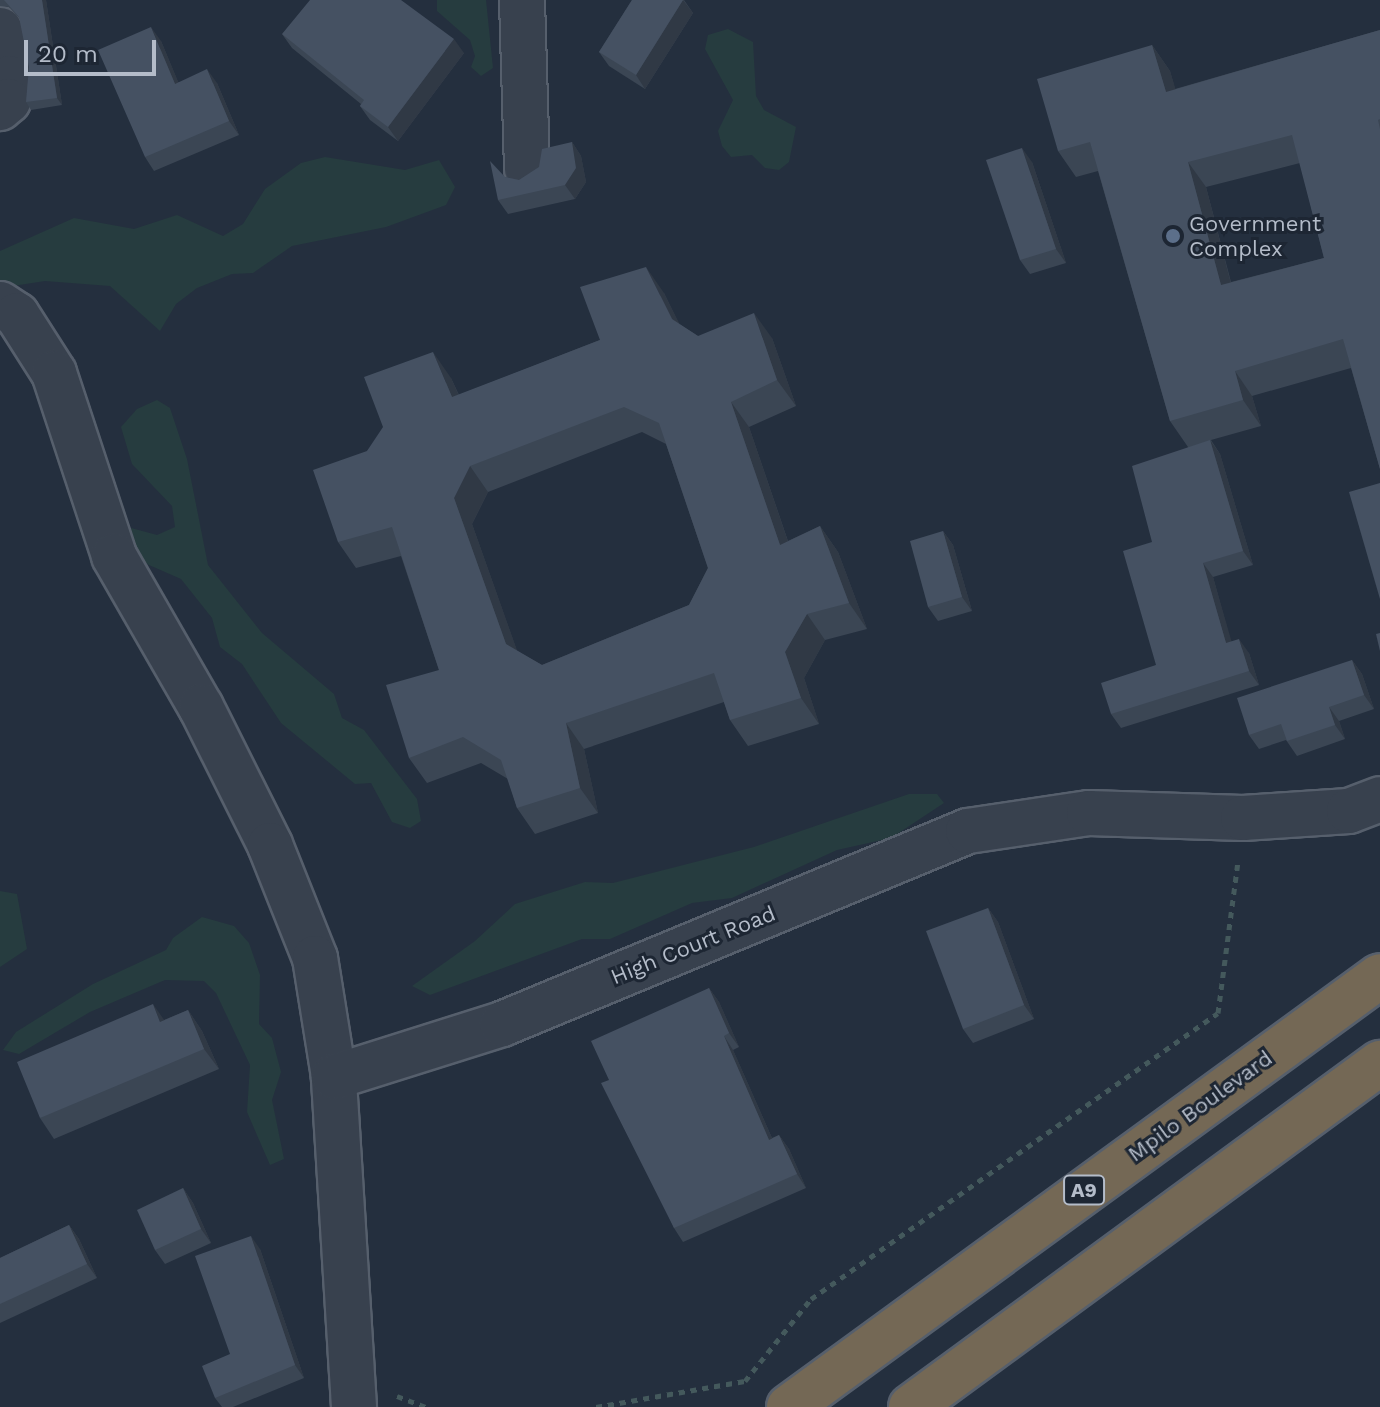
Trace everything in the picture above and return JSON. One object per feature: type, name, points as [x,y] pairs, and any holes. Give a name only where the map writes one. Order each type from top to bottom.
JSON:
[{"type":"highway","name":"Mpilo Boulevard","points":[[789,1407],[1380,976]]},
{"type":"highway","points":[[911,1407],[1380,1063]]},
{"type":"street","points":[[522,0],[527,169]]},
{"type":"street","points":[[0,30],[9,78],[8,101],[0,108]]},
{"type":"street","points":[[0,304],[17,315],[54,373],[114,556],[201,707],[270,845],[315,958],[334,1077],[354,1407]]},
{"type":"street","name":"High Court Road","points":[[334,1077],[502,1024],[968,831],[1089,813],[1243,818],[1349,811],[1380,799]]},
{"type":"path","points":[[596,1407],[745,1381],[811,1299],[1218,1013],[1243,818]]},
{"type":"green space","points":[[437,0],[486,0],[493,68],[481,76],[471,67],[475,56],[470,40],[437,11]]},
{"type":"green space","points":[[728,29],[753,42],[756,96],[764,110],[796,127],[789,162],[779,170],[765,168],[752,155],[731,157],[722,146],[718,131],[733,100],[705,49],[708,35]]},
{"type":"green space","points":[[325,157],[405,170],[439,160],[455,187],[446,205],[386,227],[292,246],[253,273],[232,274],[197,288],[176,304],[160,331],[110,286],[45,281],[0,288],[0,251],[74,218],[134,229],[177,215],[223,236],[243,224],[265,189],[301,163]]},
{"type":"green space","points":[[157,400],[170,408],[187,459],[208,565],[262,633],[334,694],[342,718],[364,730],[417,799],[421,821],[410,828],[392,822],[371,783],[355,784],[281,723],[242,664],[220,647],[212,618],[181,579],[149,565],[116,540],[109,522],[157,535],[175,527],[172,506],[132,464],[121,427],[137,409]]},
{"type":"green space","points":[[909,794],[937,794],[944,803],[891,838],[837,850],[732,898],[692,903],[610,939],[582,939],[430,995],[412,986],[475,941],[515,904],[585,882],[613,883],[754,847]]},
{"type":"green space","points":[[0,891],[17,894],[27,949],[0,967]]},
{"type":"green space","points":[[202,917],[234,926],[249,943],[260,975],[259,1024],[272,1038],[281,1072],[272,1100],[284,1159],[270,1165],[247,1112],[250,1065],[216,993],[204,981],[165,980],[90,1012],[19,1054],[3,1050],[16,1032],[93,984],[166,950],[173,938]]},
{"type":"building","points":[[4,0],[42,0],[57,98],[26,102],[29,67],[19,17]]},
{"type":"building","points":[[310,0],[401,0],[454,39],[388,127],[360,106],[364,100],[282,34]]},
{"type":"building","points":[[632,0],[683,0],[636,75],[599,52]]},
{"type":"building","points":[[151,27],[175,84],[207,69],[229,121],[145,157],[98,50]]},
{"type":"building","name":"Government Complex","points":[[1380,30],[1380,469],[1343,339],[1235,371],[1243,400],[1170,421],[1090,142],[1058,151],[1037,79],[1152,45],[1166,92]],"holes":[[[1292,135],[1324,258],[1221,285],[1188,162]]]},
{"type":"building","points":[[572,142],[576,168],[565,185],[498,200],[490,161],[505,177],[519,180],[539,167],[542,149]]},
{"type":"building","points":[[1022,148],[1056,249],[1020,260],[986,160]]},
{"type":"building","points":[[646,267],[672,319],[698,336],[754,313],[777,380],[731,402],[780,545],[820,526],[849,603],[807,614],[785,652],[801,698],[730,720],[714,673],[566,723],[580,788],[517,808],[501,760],[463,737],[409,758],[386,685],[439,670],[392,527],[338,542],[313,470],[367,451],[383,427],[364,377],[433,352],[452,397],[600,340],[580,287]],"holes":[[[624,407],[659,423],[708,568],[689,605],[542,665],[506,644],[454,498],[470,466]]]},
{"type":"building","points":[[1210,440],[1243,551],[1203,563],[1226,643],[1239,639],[1249,671],[1111,714],[1101,683],[1156,665],[1123,551],[1152,542],[1132,466]]},
{"type":"building","points":[[1380,483],[1380,599],[1349,492]]},
{"type":"building","points":[[943,531],[962,597],[928,607],[910,541]]},
{"type":"building","points":[[1352,660],[1364,695],[1329,707],[1335,725],[1287,741],[1281,724],[1249,735],[1237,698]]},
{"type":"building","points":[[988,908],[1024,1005],[963,1029],[926,931]]},
{"type":"building","points":[[709,988],[729,1033],[724,1036],[769,1140],[779,1135],[797,1174],[674,1228],[601,1083],[609,1080],[591,1041]]},
{"type":"building","points":[[153,1004],[160,1022],[188,1010],[204,1049],[40,1118],[17,1062]]},
{"type":"building","points":[[183,1188],[201,1229],[155,1250],[137,1210]]},
{"type":"building","points":[[69,1225],[87,1264],[0,1304],[0,1258]]},
{"type":"building","points":[[251,1236],[295,1365],[215,1398],[202,1366],[230,1354],[195,1256]]},
{"type":"place","name":"Government Complex","points":[[1173,236]]}]
